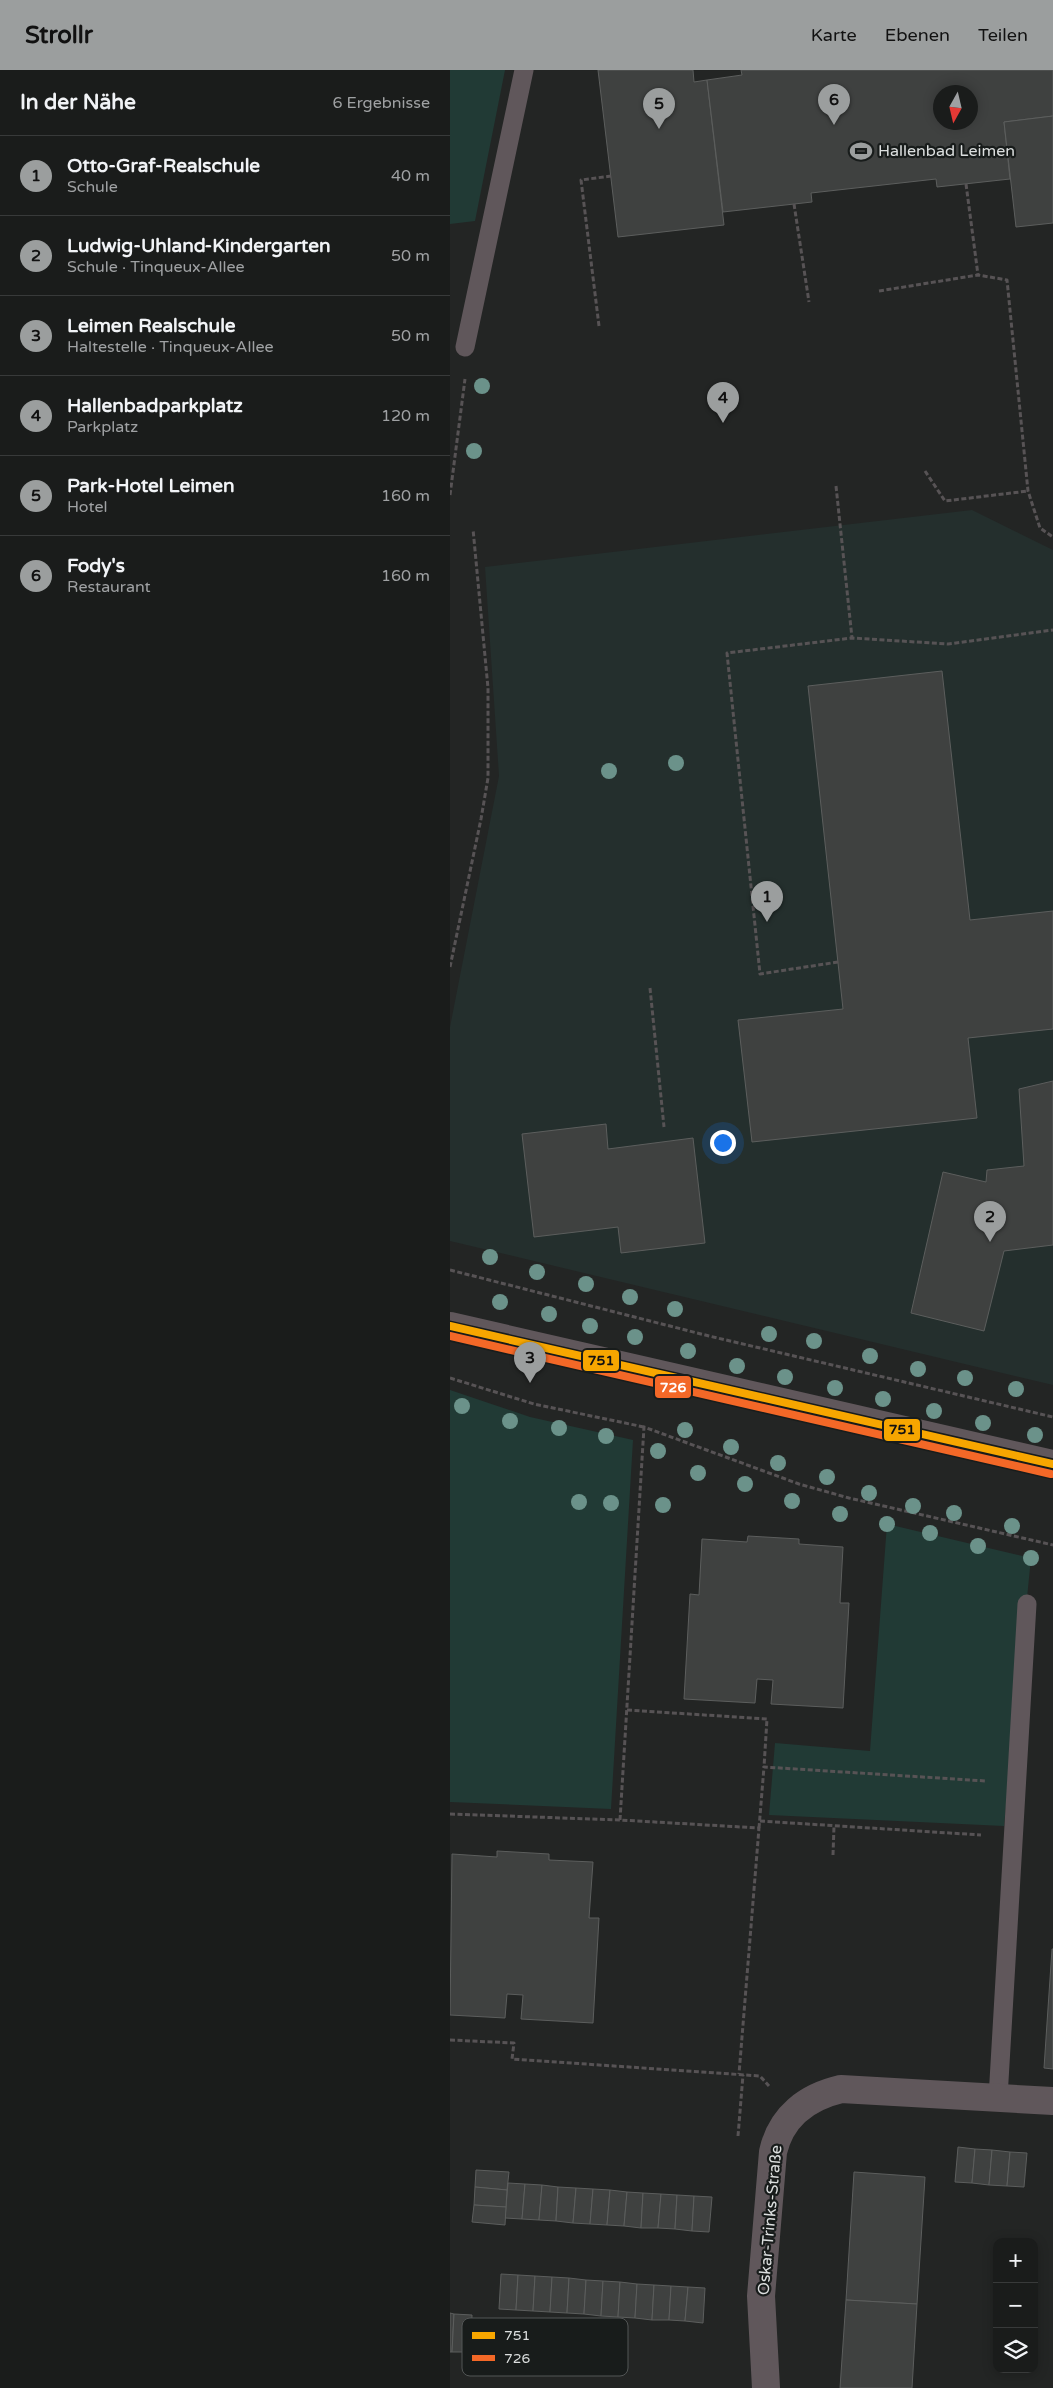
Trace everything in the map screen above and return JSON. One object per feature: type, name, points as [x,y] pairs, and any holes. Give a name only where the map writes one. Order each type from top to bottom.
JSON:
[{"type":"street","points":[[450,1326],[1053,1464]]},
{"type":"street","name":"Oskar-Trinks-Straße","points":[[766,2388],[762,2296],[773,2152],[780,2131],[794,2112],[812,2098],[841,2089],[1053,2101]]},
{"type":"lane","points":[[465,348],[524,70]]},
{"type":"lane","points":[[998,2098],[1028,1604]]},
{"type":"path","points":[[599,326],[581,180],[611,176]]},
{"type":"path","points":[[966,184],[978,275]]},
{"type":"path","points":[[794,204],[809,302]]},
{"type":"path","points":[[879,291],[978,275],[1007,280],[1028,490],[1040,528],[1053,538]]},
{"type":"path","points":[[450,495],[466,376]]},
{"type":"path","points":[[925,471],[945,501],[1028,490]]},
{"type":"path","points":[[836,486],[852,638]]},
{"type":"path","points":[[450,967],[482,819],[488,778],[488,688],[473,529]]},
{"type":"path","points":[[838,962],[760,974],[727,653],[852,638],[948,644],[1053,630]]},
{"type":"path","points":[[650,988],[664,1126]]},
{"type":"path","points":[[450,1270],[709,1336],[1053,1417]]},
{"type":"path","points":[[450,1378],[534,1404],[644,1427],[799,1484],[849,1498],[1053,1545]]},
{"type":"path","points":[[620,1820],[644,1427]]},
{"type":"path","points":[[627,1710],[767,1719],[739,2074]]},
{"type":"path","points":[[764,1767],[1017,1783]]},
{"type":"path","points":[[450,1814],[620,1820],[759,1828]]},
{"type":"path","points":[[760,1821],[1014,1837]]},
{"type":"path","points":[[832,1855],[834,1826]]},
{"type":"path","points":[[450,2040],[514,2043],[512,2059],[760,2076],[794,2112]]},
{"type":"shaded area","points":[[972,510],[1053,550],[1053,1385],[450,1241],[450,1027],[499,776],[485,567]]},
{"type":"green space","points":[[450,70],[505,70],[475,221],[450,224]]},
{"type":"green space","points":[[450,1390],[530,1417],[633,1440],[611,1809],[450,1802]]},
{"type":"green space","points":[[887,1524],[1031,1558],[1004,1826],[769,1815],[775,1743],[870,1751]]},
{"type":"building","points":[[598,70],[693,70],[694,82],[707,80],[724,225],[618,237]]},
{"type":"building","name":"Hallenbad Leimen","points":[[741,70],[1053,70],[1053,116],[1004,122],[1010,179],[937,187],[936,179],[811,193],[812,202],[723,212],[707,80],[742,75]]},
{"type":"building","points":[[1053,116],[1053,223],[1016,227],[1004,122]]},
{"type":"building","points":[[942,671],[970,920],[1053,911],[1053,1029],[968,1038],[977,1118],[752,1142],[738,1020],[843,1009],[808,686]]},
{"type":"building","points":[[1053,1081],[1053,1245],[1004,1251],[984,1331],[911,1313],[943,1172],[986,1182],[987,1170],[1024,1166],[1019,1089]]},
{"type":"building","points":[[606,1124],[608,1149],[693,1138],[705,1243],[621,1253],[618,1227],[534,1237],[522,1134]]},
{"type":"building","points":[[748,1536],[799,1539],[799,1544],[843,1547],[840,1603],[849,1603],[843,1708],[771,1704],[773,1680],[757,1679],[755,1703],[684,1699],[690,1594],[699,1595],[702,1539],[747,1542]]},
{"type":"building","points":[[497,1851],[549,1854],[549,1860],[593,1862],[589,1918],[599,1918],[593,2023],[521,2019],[523,1995],[507,1994],[505,2018],[450,2015],[452,1854],[497,1857]]},
{"type":"building","points":[[1053,1949],[1053,2069],[1044,2068]]},
{"type":"building","points":[[958,2147],[975,2149],[972,2183],[955,2182]]},
{"type":"building","points":[[975,2149],[992,2150],[989,2185],[972,2183]]},
{"type":"building","points":[[992,2150],[1010,2152],[1007,2186],[989,2185]]},
{"type":"building","points":[[1010,2152],[1027,2153],[1024,2187],[1007,2186]]},
{"type":"building","points":[[476,2170],[509,2172],[507,2190],[475,2187]]},
{"type":"building","points":[[854,2172],[925,2177],[917,2304],[846,2300]]},
{"type":"building","points":[[508,2183],[525,2184],[522,2219],[505,2218]]},
{"type":"building","points":[[525,2184],[542,2185],[539,2220],[522,2219]]},
{"type":"building","points":[[542,2185],[558,2187],[556,2221],[539,2220]]},
{"type":"building","points":[[475,2187],[507,2190],[506,2207],[474,2205]]},
{"type":"building","points":[[558,2187],[576,2188],[573,2223],[556,2221]]},
{"type":"building","points":[[576,2188],[593,2189],[590,2224],[573,2223]]},
{"type":"building","points":[[593,2189],[610,2190],[607,2225],[590,2224]]},
{"type":"building","points":[[610,2190],[627,2192],[624,2226],[607,2225]]},
{"type":"building","points":[[627,2192],[643,2193],[641,2228],[624,2226]]},
{"type":"building","points":[[643,2193],[661,2194],[658,2228],[641,2228]]},
{"type":"building","points":[[661,2194],[677,2195],[675,2229],[658,2228]]},
{"type":"building","points":[[677,2195],[694,2196],[692,2231],[675,2229]]},
{"type":"building","points":[[694,2196],[712,2197],[709,2232],[692,2231]]},
{"type":"building","points":[[474,2205],[506,2207],[505,2225],[472,2222]]},
{"type":"building","points":[[501,2274],[518,2275],[516,2310],[499,2309]]},
{"type":"building","points":[[518,2275],[535,2276],[533,2311],[516,2310]]},
{"type":"building","points":[[535,2276],[552,2277],[550,2312],[533,2311]]},
{"type":"building","points":[[552,2277],[569,2278],[567,2313],[550,2312]]},
{"type":"building","points":[[569,2278],[586,2280],[584,2314],[567,2313]]},
{"type":"building","points":[[586,2280],[603,2281],[601,2316],[584,2314]]},
{"type":"building","points":[[603,2281],[620,2282],[618,2317],[601,2316]]},
{"type":"building","points":[[620,2282],[637,2284],[635,2318],[618,2317]]},
{"type":"building","points":[[637,2284],[654,2285],[652,2320],[635,2318]]},
{"type":"building","points":[[654,2285],[671,2286],[669,2320],[652,2320]]},
{"type":"building","points":[[671,2286],[688,2287],[685,2321],[669,2320]]},
{"type":"building","points":[[688,2287],[705,2288],[703,2323],[685,2321]]},
{"type":"building","points":[[846,2300],[917,2304],[912,2388],[840,2388]]},
{"type":"building","points":[[450,2313],[454,2314],[452,2352],[450,2352]]},
{"type":"building","points":[[454,2314],[472,2315],[472,2318],[462,2318],[462,2352],[452,2352]]},
{"type":"transit line","name":"751","points":[[450,1326],[1053,1464]]},
{"type":"transit line","name":"726","points":[[450,1336],[1051,1474]]},
{"type":"place","name":"Fody's","points":[[834,125]]},
{"type":"place","name":"Park-Hotel Leimen","points":[[659,129]]},
{"type":"place","name":"Hallenbad Leimen","points":[[861,151]]},
{"type":"place","name":"Hallenbadparkplatz","points":[[723,423]]},
{"type":"place","name":"Otto-Graf-Realschule","points":[[767,922]]},
{"type":"place","name":"Ludwig-Uhland-Kindergarten","points":[[990,1242]]},
{"type":"place","name":"Leimen Realschule","points":[[530,1383]]}]
